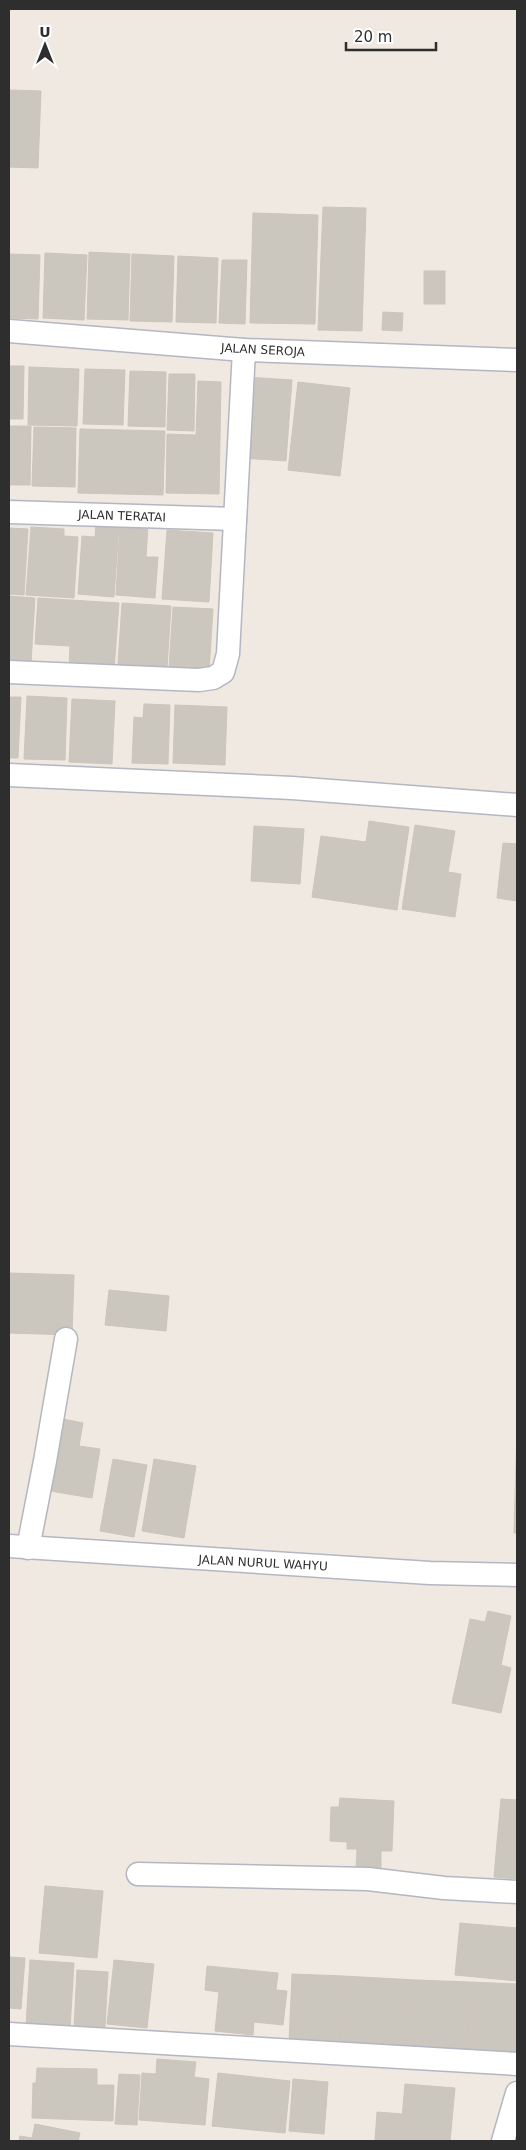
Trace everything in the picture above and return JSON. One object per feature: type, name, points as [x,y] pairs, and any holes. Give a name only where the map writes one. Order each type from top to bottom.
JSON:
[{"type":"street","name":"JALAN SEROJA","points":[[9,331],[244,350],[517,360]]},
{"type":"street","points":[[9,672],[199,680],[213,678],[223,672],[228,654],[244,350]]},
{"type":"street","name":"JALAN TERATAI","points":[[9,512],[235,519]]},
{"type":"street","points":[[9,775],[292,788],[517,806]]},
{"type":"street","points":[[18,1547],[45,1461],[66,1339]]},
{"type":"street","name":"JALAN NURUL WAHYU","points":[[18,1547],[421,1573],[517,1576]]},
{"type":"street","points":[[138,1874],[368,1879],[444,1888],[517,1892]]},
{"type":"street","points":[[9,2034],[517,2064]]},
{"type":"street","points":[[503,2141],[517,2093]]},
{"type":"building","points":[[9,90],[41,91],[38,168],[9,167]]},
{"type":"building","points":[[323,207],[366,208],[362,331],[318,330]]},
{"type":"building","points":[[253,213],[318,215],[315,324],[250,323]]},
{"type":"building","points":[[89,252],[130,254],[128,320],[87,319]]},
{"type":"building","points":[[45,253],[87,255],[84,320],[43,318]]},
{"type":"building","points":[[9,254],[40,255],[38,319],[9,318]]},
{"type":"building","points":[[132,254],[174,256],[172,322],[130,321]]},
{"type":"building","points":[[178,256],[218,258],[216,323],[176,322]]},
{"type":"building","points":[[222,260],[247,260],[245,324],[219,323]]},
{"type":"building","points":[[424,271],[445,271],[445,304],[424,304]]},
{"type":"building","points":[[383,312],[403,313],[402,331],[382,330]]},
{"type":"building","points":[[9,366],[24,366],[23,419],[9,419]]},
{"type":"building","points":[[29,367],[79,369],[77,426],[28,425]]},
{"type":"building","points":[[85,369],[125,370],[123,425],[83,424]]},
{"type":"building","points":[[130,371],[166,372],[165,427],[128,426]]},
{"type":"building","points":[[169,374],[195,374],[194,431],[167,430]]},
{"type":"building","points":[[247,377],[292,380],[286,461],[241,458]]},
{"type":"building","points":[[198,381],[221,382],[219,494],[166,493],[167,434],[196,435]]},
{"type":"building","points":[[298,382],[350,388],[340,476],[288,470]]},
{"type":"building","points":[[9,426],[31,426],[30,485],[9,485]]},
{"type":"building","points":[[34,427],[76,428],[75,487],[32,486]]},
{"type":"building","points":[[80,429],[165,431],[163,495],[78,493]]},
{"type":"building","points":[[96,524],[119,526],[114,597],[78,594],[82,536],[95,537]]},
{"type":"building","points":[[120,524],[148,526],[146,557],[158,557],[155,598],[116,595]]},
{"type":"building","points":[[31,527],[64,529],[64,536],[78,537],[74,598],[26,595]]},
{"type":"building","points":[[9,528],[28,529],[24,595],[9,594]]},
{"type":"building","points":[[167,530],[213,533],[209,602],[162,599]]},
{"type":"building","points":[[9,596],[35,598],[31,663],[9,662]]},
{"type":"building","points":[[38,598],[119,603],[114,670],[69,667],[70,646],[35,644]]},
{"type":"building","points":[[122,603],[171,606],[167,668],[118,664]]},
{"type":"building","points":[[173,607],[213,609],[209,671],[169,668]]},
{"type":"building","points":[[27,696],[67,698],[65,760],[24,759]]},
{"type":"building","points":[[9,697],[21,697],[18,758],[9,758]]},
{"type":"building","points":[[72,699],[115,701],[112,764],[69,762]]},
{"type":"building","points":[[144,704],[170,705],[168,764],[132,763],[134,717],[143,718]]},
{"type":"building","points":[[175,705],[227,707],[225,765],[173,763]]},
{"type":"building","points":[[369,821],[409,827],[397,910],[312,897],[321,836],[366,842]]},
{"type":"building","points":[[415,825],[455,831],[448,872],[461,874],[455,917],[402,909]]},
{"type":"building","points":[[254,826],[304,829],[300,884],[251,881]]},
{"type":"building","points":[[503,843],[517,844],[517,901],[497,898]]},
{"type":"building","points":[[9,1273],[74,1275],[72,1335],[9,1333]]},
{"type":"building","points":[[109,1290],[169,1296],[166,1331],[105,1325]]},
{"type":"building","points":[[63,1419],[83,1423],[79,1446],[100,1449],[92,1498],[50,1491]]},
{"type":"building","points":[[517,1430],[517,1533],[514,1533]]},
{"type":"building","points":[[113,1459],[147,1465],[134,1537],[100,1531]]},
{"type":"building","points":[[154,1459],[196,1466],[184,1538],[142,1531]]},
{"type":"building","points":[[488,1611],[511,1616],[501,1665],[511,1668],[501,1713],[452,1703],[470,1619],[485,1622]]},
{"type":"building","points":[[340,1798],[394,1801],[392,1851],[381,1851],[381,1868],[356,1867],[357,1849],[347,1849],[347,1842],[330,1841],[331,1807],[339,1807]]},
{"type":"building","points":[[501,1799],[517,1800],[517,1844],[497,1842]]},
{"type":"building","points":[[497,1842],[517,1844],[517,1879],[494,1877]]},
{"type":"building","points":[[45,1886],[103,1891],[97,1958],[39,1953]]},
{"type":"building","points":[[460,1923],[517,1928],[517,1981],[455,1975]]},
{"type":"building","points":[[9,1957],[25,1958],[21,2009],[9,2008]]},
{"type":"building","points":[[30,1960],[74,1963],[70,2029],[26,2026]]},
{"type":"building","points":[[114,1960],[154,1964],[147,2028],[107,2024]]},
{"type":"building","points":[[207,1966],[278,1973],[276,1990],[287,1991],[283,2025],[254,2022],[253,2035],[215,2031],[219,1992],[205,1990]]},
{"type":"building","points":[[77,1970],[108,1972],[105,2028],[74,2027]]},
{"type":"building","points":[[292,1974],[343,1976],[340,2044],[289,2042]]},
{"type":"building","points":[[343,1976],[416,1980],[413,2048],[340,2044]]},
{"type":"building","points":[[416,1980],[470,1982],[467,2050],[413,2048]]},
{"type":"building","points":[[470,1982],[517,1984],[517,2052],[467,2050]]},
{"type":"building","points":[[157,2059],[196,2062],[194,2077],[209,2079],[205,2125],[139,2120],[142,2073],[156,2074]]},
{"type":"building","points":[[37,2068],[97,2069],[97,2085],[114,2085],[113,2121],[32,2118],[33,2083],[36,2083]]},
{"type":"building","points":[[218,2073],[290,2081],[285,2133],[212,2126]]},
{"type":"building","points":[[119,2074],[140,2075],[137,2125],[115,2124]]},
{"type":"building","points":[[293,2079],[328,2082],[324,2134],[289,2131]]},
{"type":"building","points":[[405,2084],[455,2088],[450,2141],[400,2141]]},
{"type":"building","points":[[377,2112],[402,2114],[400,2141],[375,2140]]},
{"type":"building","points":[[35,2124],[80,2133],[78,2141],[19,2141],[20,2136],[32,2138]]}]
